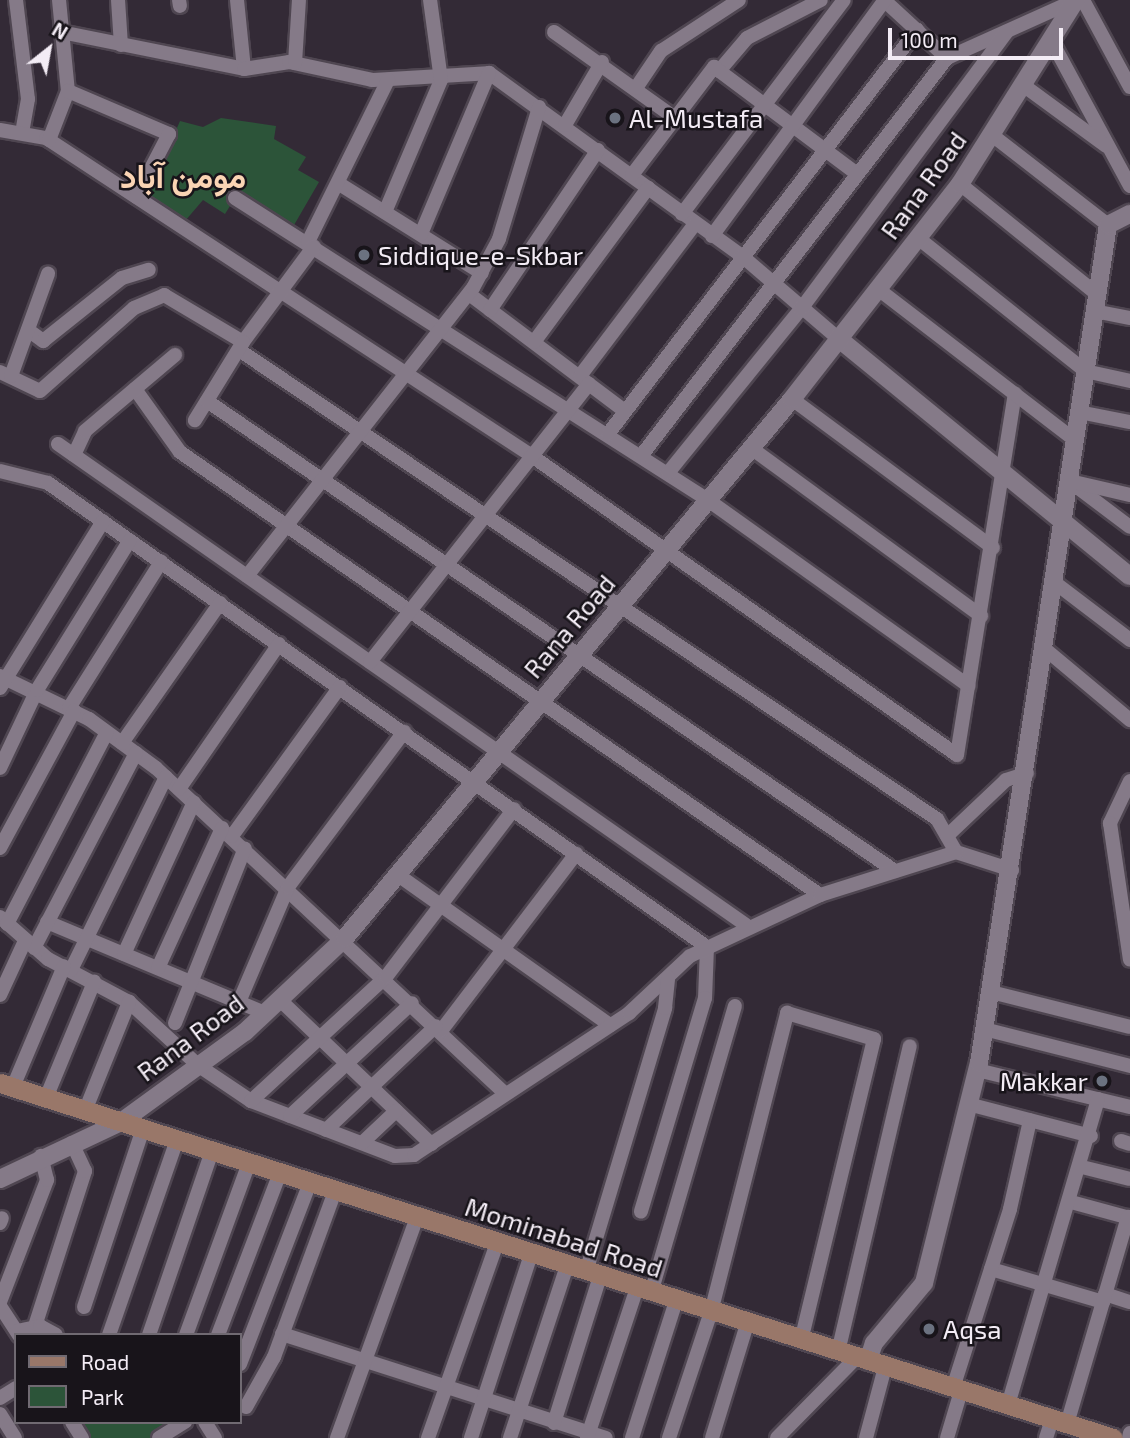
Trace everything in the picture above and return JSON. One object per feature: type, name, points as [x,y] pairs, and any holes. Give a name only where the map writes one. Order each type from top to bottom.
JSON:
[{"type":"main road","name":"Mominabad Road","points":[[7,1085],[747,1324],[1113,1438]]},
{"type":"street","points":[[16,0],[28,99],[22,132]]},
{"type":"street","points":[[49,140],[68,91],[59,0]]},
{"type":"street","points":[[118,0],[121,45]]},
{"type":"street","points":[[237,0],[244,69]]},
{"type":"street","points":[[295,63],[299,0]]},
{"type":"street","points":[[384,212],[442,80],[430,0]]},
{"type":"street","points":[[636,88],[661,51],[739,0]]},
{"type":"street","points":[[719,71],[747,38],[821,0]]},
{"type":"street","points":[[682,214],[844,0]]},
{"type":"street","points":[[712,236],[795,128],[885,0],[947,58]]},
{"type":"street","points":[[641,456],[947,58],[1075,0]]},
{"type":"street","name":"Rana Road","points":[[0,1179],[41,1156],[121,1122],[199,1066],[265,1013],[345,938],[792,399],[918,238],[960,184],[1075,0]]},
{"type":"street","points":[[1083,0],[1130,87]]},
{"type":"street","points":[[608,434],[917,30]]},
{"type":"street","points":[[668,473],[801,309],[1007,31]]},
{"type":"street","points":[[61,32],[244,69],[295,63],[388,80],[442,80],[468,70],[489,73],[565,125],[695,224],[743,256],[801,309],[1130,576]]},
{"type":"street","points":[[554,32],[602,62],[675,118]]},
{"type":"street","points":[[1051,40],[1130,186]]},
{"type":"street","points":[[565,125],[602,62]]},
{"type":"street","points":[[632,175],[714,67],[857,174]]},
{"type":"street","points":[[421,234],[489,73]]},
{"type":"street","points":[[195,420],[241,346],[311,244],[388,80]]},
{"type":"street","points":[[1023,85],[1110,149]]},
{"type":"street","points":[[68,91],[169,134],[136,197]]},
{"type":"street","points":[[247,576],[360,429],[469,294],[482,273],[539,107]]},
{"type":"street","points":[[0,130],[22,132],[49,140],[405,376],[529,454],[664,554],[957,754],[1006,474],[1015,394]]},
{"type":"street","points":[[992,135],[1108,225]]},
{"type":"street","points":[[490,310],[598,150]]},
{"type":"street","points":[[960,184],[1096,303],[1130,318]]},
{"type":"street","points":[[341,185],[482,273]]},
{"type":"street","points":[[534,342],[648,188]]},
{"type":"street","points":[[235,198],[445,326],[668,473],[969,686]]},
{"type":"street","points":[[1108,225],[1130,214]]},
{"type":"street","points":[[370,662],[529,454],[568,409],[584,380],[695,224]]},
{"type":"street","points":[[777,1438],[862,1359],[924,1283],[977,1070],[991,992],[1027,774],[1108,225]]},
{"type":"street","points":[[918,238],[1085,371],[1130,381]]},
{"type":"street","points":[[27,330],[43,341],[122,278],[149,270]]},
{"type":"street","points":[[48,274],[27,330],[5,374],[40,391],[134,309],[164,295],[486,511],[620,607],[937,819],[956,852]]},
{"type":"street","points":[[878,289],[1075,440]]},
{"type":"street","points":[[469,294],[625,411]]},
{"type":"street","points":[[74,455],[85,431],[175,355]]},
{"type":"street","points":[[135,389],[180,452],[538,704],[820,895]]},
{"type":"street","points":[[792,399],[993,548]]},
{"type":"street","points":[[207,401],[582,653],[895,871]]},
{"type":"street","points":[[1079,412],[1130,422]]},
{"type":"street","points":[[58,444],[746,925]]},
{"type":"street","points":[[751,448],[981,616]]},
{"type":"street","points":[[0,471],[48,483],[475,781],[707,947]]},
{"type":"street","points":[[1069,481],[1130,495]]},
{"type":"street","points":[[1069,481],[1130,527]]},
{"type":"street","points":[[103,521],[1,681],[37,690],[72,709],[166,777],[345,938],[506,1094]]},
{"type":"street","points":[[0,768],[37,690],[130,540]]},
{"type":"street","points":[[0,848],[72,709],[160,562]]},
{"type":"street","points":[[1054,582],[1130,640]]},
{"type":"street","points":[[122,743],[220,603]]},
{"type":"street","points":[[179,789],[279,644]]},
{"type":"street","points":[[1045,649],[1130,720]]},
{"type":"street","points":[[158,968],[227,832],[340,687]]},
{"type":"street","points":[[107,732],[3,920],[29,944],[129,1002],[199,1066],[251,1101],[395,1156],[414,1155],[431,1144],[610,1025],[707,947],[746,925],[820,895],[956,852],[1012,870]]},
{"type":"street","points":[[239,1002],[288,887],[404,732]]},
{"type":"street","points":[[0,995],[29,944],[47,922],[136,753]]},
{"type":"street","points":[[947,836],[1006,780],[1027,774]]},
{"type":"street","points":[[7,1085],[67,968],[86,939],[166,777]]},
{"type":"street","points":[[1129,957],[1124,898],[1110,823],[1130,781]]},
{"type":"street","points":[[124,954],[194,802]]},
{"type":"street","points":[[251,1101],[386,978],[514,809]]},
{"type":"street","points":[[175,1023],[188,981],[245,848]]},
{"type":"street","points":[[326,1130],[372,1086],[439,1029],[506,948],[576,854]]},
{"type":"street","points":[[398,875],[506,948],[610,1025]]},
{"type":"street","points":[[47,922],[265,1013]]},
{"type":"street","points":[[640,1212],[705,998],[707,947]]},
{"type":"street","points":[[554,1423],[665,1008],[668,977]]},
{"type":"street","points":[[46,1098],[94,982]]},
{"type":"street","points":[[991,992],[1130,1027]]},
{"type":"street","points":[[280,1000],[431,1144]]},
{"type":"street","points":[[85,1111],[129,1002]]},
{"type":"street","points":[[290,1116],[412,1003]]},
{"type":"street","points":[[588,1436],[644,1291],[735,1006]]},
{"type":"street","points":[[668,1438],[711,1312],[787,1013],[874,1039],[801,1341]]},
{"type":"street","points":[[984,1030],[1130,1066]]},
{"type":"street","points":[[866,1438],[862,1359],[910,1046]]},
{"type":"street","points":[[977,1070],[1130,1107]]},
{"type":"street","points":[[1009,1405],[1082,1167],[1098,1099]]},
{"type":"street","points":[[968,1104],[1091,1136]]},
{"type":"street","points":[[362,1143],[396,1111]]},
{"type":"street","points":[[947,1438],[957,1389],[1030,1120]]},
{"type":"street","points":[[83,1307],[144,1129]]},
{"type":"street","points":[[110,1333],[177,1140]]},
{"type":"street","points":[[35,1326],[85,1171],[72,1143]]},
{"type":"street","points":[[150,1333],[212,1151]]},
{"type":"street","points":[[41,1156],[47,1180],[0,1304],[18,1333],[35,1326],[51,1333]]},
{"type":"street","points":[[187,1333],[250,1163]]},
{"type":"street","points":[[1082,1167],[1130,1179]]},
{"type":"street","points":[[219,1333],[280,1173]]},
{"type":"street","points":[[242,1359],[310,1183]]},
{"type":"street","points":[[246,1407],[282,1334],[334,1191]]},
{"type":"street","points":[[1046,1438],[1059,1421],[1104,1298],[1129,1217],[1071,1202]]},
{"type":"street","points":[[337,1438],[416,1217]]},
{"type":"street","points":[[428,1438],[497,1243]]},
{"type":"street","points":[[471,1438],[531,1254]]},
{"type":"street","points":[[510,1438],[566,1266]]},
{"type":"street","points":[[991,1269],[1047,1287],[1130,1302]]},
{"type":"street","points":[[632,1438],[676,1301]]},
{"type":"street","points":[[712,1438],[747,1324]]},
{"type":"street","points":[[282,1334],[588,1436],[606,1438]]},
{"type":"street","points":[[0,1414],[15,1438]]},
{"type":"street","points":[[159,1438],[182,1424]]},
{"type":"street","points":[[1129,1438],[1130,1433]]},
{"type":"green space","points":[[221,118],[276,126],[274,139],[306,157],[298,170],[319,182],[290,232],[235,198],[225,214],[203,200],[185,221],[146,198],[180,121],[203,127]]},
{"type":"green space","points":[[74,1424],[182,1424],[159,1438],[83,1438]]},
{"type":"place","name":"Al-Mustafa","points":[[615,118]]},
{"type":"place","name":"Siddique-e-Skbar","points":[[364,255]]},
{"type":"place","name":"Makkar","points":[[1102,1081]]},
{"type":"place","name":"Aqsa","points":[[929,1329]]},
{"type":"district","name":"مومن آباد","points":[[183,176]]}]
